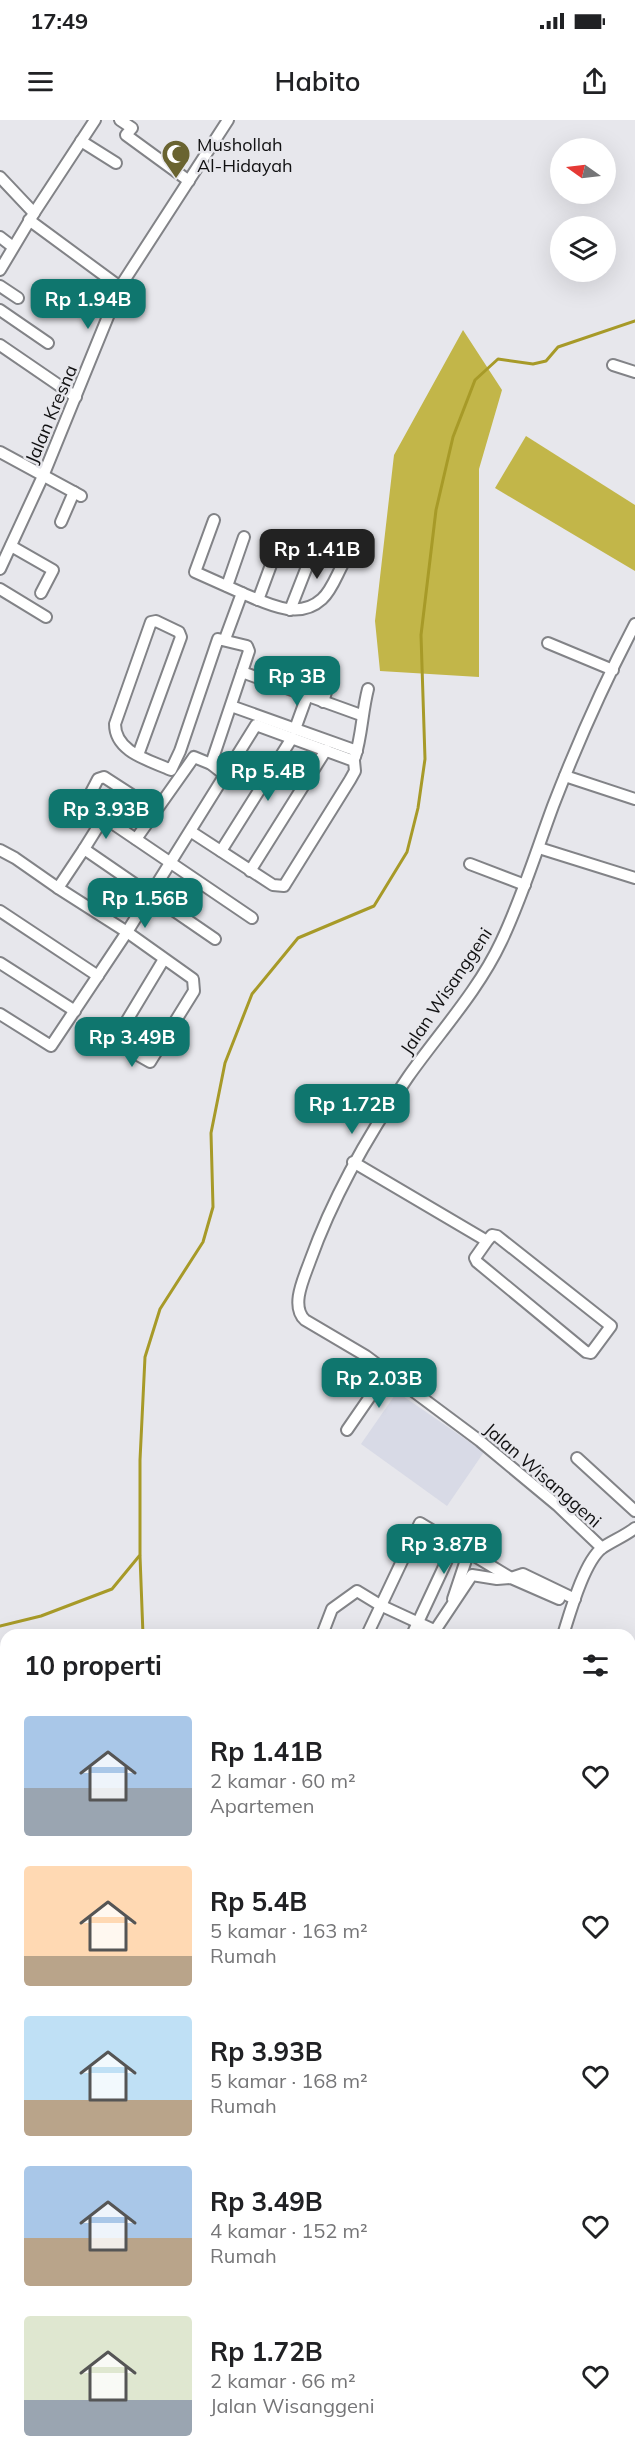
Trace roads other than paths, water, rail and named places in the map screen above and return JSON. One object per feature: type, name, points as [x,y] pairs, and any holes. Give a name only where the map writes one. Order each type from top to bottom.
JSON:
[{"type":"street","points":[[0,270],[95,120]]},
{"type":"street","points":[[120,120],[132,128],[126,135],[189,182]]},
{"type":"street","name":"Jalan Kresna","points":[[0,570],[43,476],[120,287],[228,120]]},
{"type":"street","points":[[81,141],[116,163]]},
{"type":"street","points":[[0,177],[32,217],[120,287]]},
{"type":"street","points":[[0,237],[13,247]]},
{"type":"street","points":[[0,286],[18,298]]},
{"type":"street","points":[[0,310],[48,343]]},
{"type":"street","points":[[0,345],[76,397]]},
{"type":"street","points":[[613,365],[635,372]]},
{"type":"street","points":[[0,452],[78,494],[61,522]]},
{"type":"street","points":[[214,520],[195,572],[274,607],[290,610],[308,608],[321,600],[344,562]]},
{"type":"street","points":[[227,586],[244,537]]},
{"type":"street","points":[[290,610],[317,541]]},
{"type":"street","points":[[11,546],[52,570],[41,593]]},
{"type":"street","points":[[258,600],[275,554]]},
{"type":"street","points":[[0,589],[46,617]]},
{"type":"street","points":[[225,639],[242,593]]},
{"type":"street","points":[[138,755],[180,637],[179,632],[156,621],[152,622],[115,724],[118,740],[123,747],[138,755],[175,773]]},
{"type":"street","name":"Jalan Wisanggeni","points":[[602,1548],[557,1505],[480,1441],[349,1345],[306,1320],[301,1316],[298,1306],[301,1287],[323,1226],[353,1162],[380,1117],[500,945],[591,714],[635,624]]},
{"type":"street","points":[[136,839],[175,773],[180,751],[218,639],[225,639],[249,647],[243,672],[211,764]]},
{"type":"street","points":[[548,643],[613,670]]},
{"type":"street","points":[[243,672],[361,715]]},
{"type":"street","points":[[323,702],[330,679]]},
{"type":"street","points":[[190,831],[273,885],[284,886],[355,771],[355,756],[362,728],[361,715],[368,689]]},
{"type":"street","points":[[221,851],[293,733],[307,696]]},
{"type":"street","points":[[231,706],[293,733],[355,756]]},
{"type":"street","points":[[0,1014],[51,1046],[150,896],[256,725],[293,733],[326,750],[355,756]]},
{"type":"street","points":[[250,871],[326,750]]},
{"type":"street","points":[[180,751],[211,764],[225,775]]},
{"type":"street","points":[[175,773],[194,757]]},
{"type":"street","points":[[565,776],[635,799]]},
{"type":"street","points":[[155,810],[102,777],[98,779],[86,802],[87,806],[252,918]]},
{"type":"street","points":[[58,888],[104,817]]},
{"type":"street","points":[[539,848],[635,878]]},
{"type":"street","points":[[84,849],[215,939]]},
{"type":"street","points":[[0,850],[127,932],[193,979],[195,988],[150,1062],[120,1045],[117,1038],[164,959]]},
{"type":"street","points":[[470,864],[525,885]]},
{"type":"street","points":[[0,911],[98,976]]},
{"type":"street","points":[[0,963],[75,1011]]},
{"type":"street","points":[[353,1162],[487,1241]]},
{"type":"street","points":[[492,1235],[497,1236],[611,1326],[591,1353],[586,1352],[477,1262],[475,1258],[487,1241],[492,1235]]},
{"type":"street","points":[[347,1430],[387,1372]]},
{"type":"street","points":[[577,1458],[635,1511]]},
{"type":"street","points":[[370,1629],[420,1523],[511,1578]]},
{"type":"street","points":[[564,1629],[589,1566],[602,1548],[635,1528]]},
{"type":"street","points":[[415,1629],[455,1543]]},
{"type":"street","points":[[450,1609],[469,1551]]},
{"type":"street","points":[[458,1579],[472,1575],[497,1580],[523,1574],[574,1602]]},
{"type":"street","points":[[435,1629],[472,1575]]},
{"type":"street","points":[[324,1629],[332,1609],[357,1591],[380,1605],[418,1621],[429,1629]]},
{"type":"waterway","points":[[0,1626],[41,1616],[112,1589],[140,1555],[140,1460],[145,1357],[160,1309],[203,1242],[213,1207],[211,1133],[225,1063],[252,994],[298,938],[374,906],[407,852],[418,808],[425,759],[421,635],[436,510],[453,437],[475,380],[498,359],[533,364],[546,361],[558,347],[635,321]]},
{"type":"waterway","points":[[140,1556],[143,1629]]},
{"type":"place","name":"Mushollah Al-Hidayah","points":[[176,180]]}]
